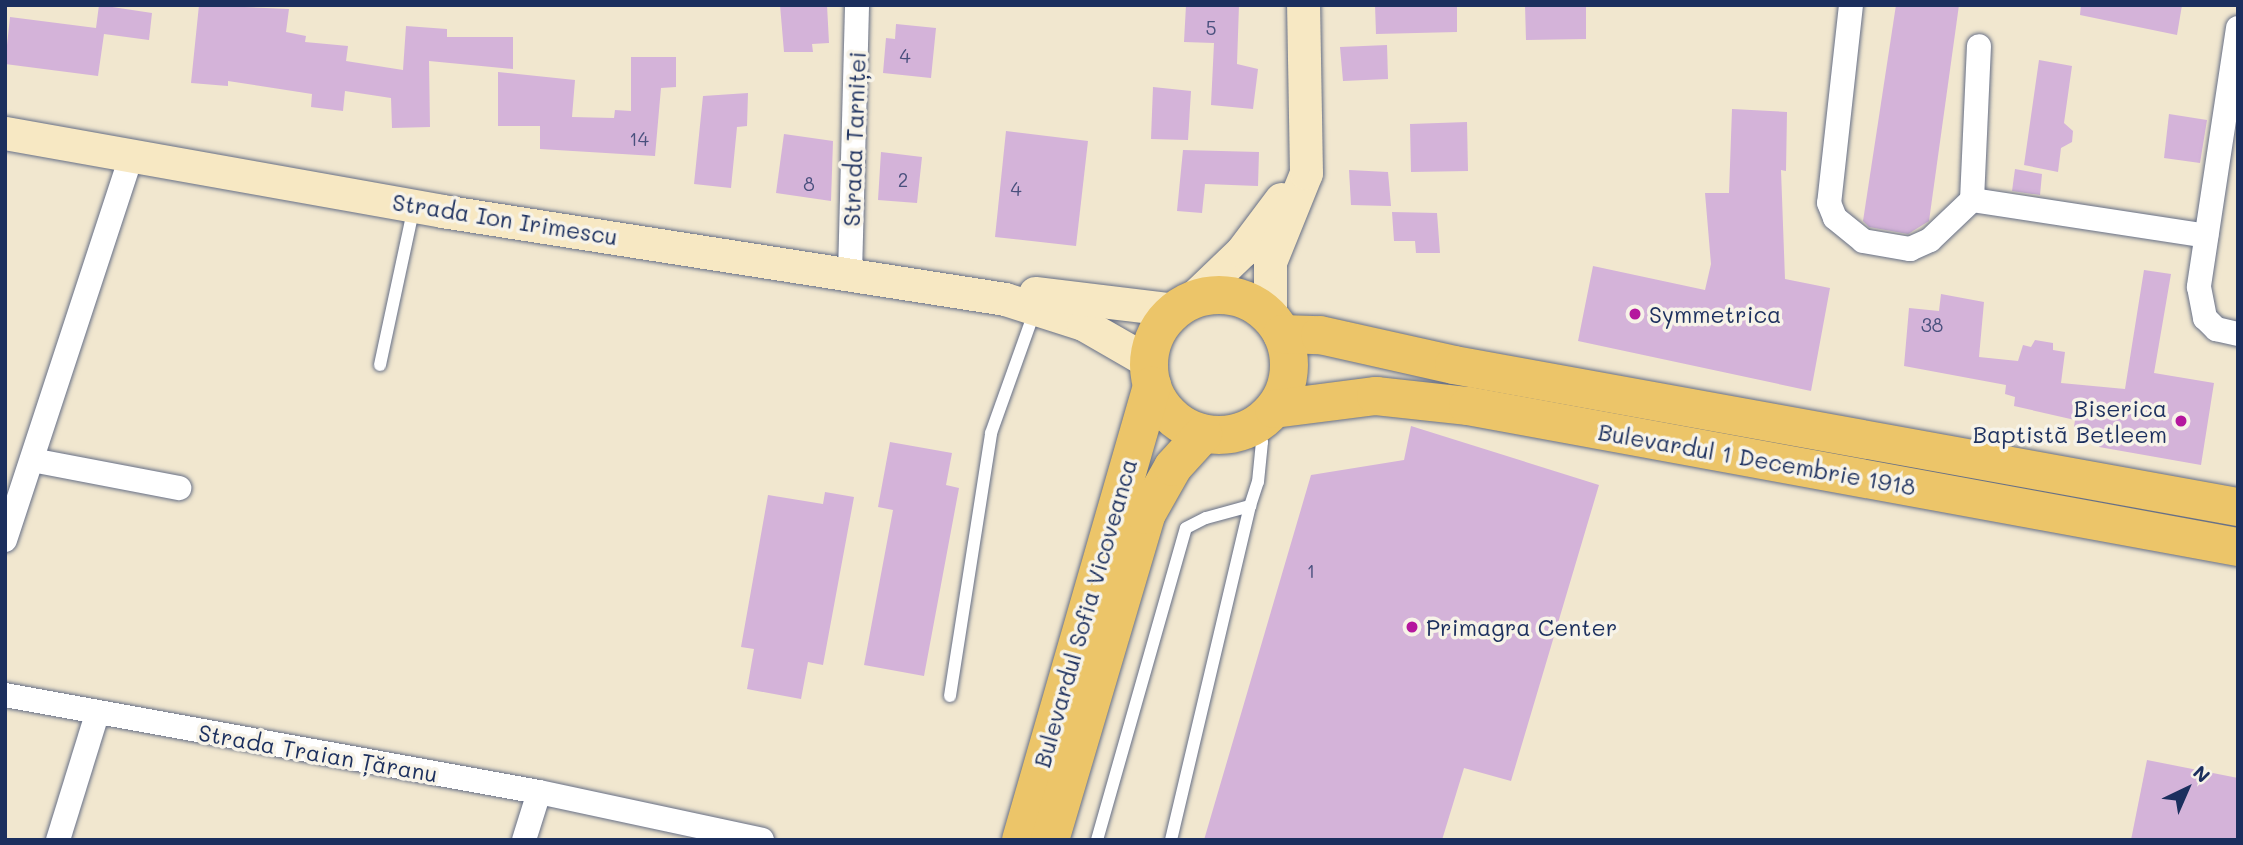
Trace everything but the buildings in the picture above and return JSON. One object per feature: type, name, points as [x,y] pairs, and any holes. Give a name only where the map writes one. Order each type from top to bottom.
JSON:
[{"type":"main road","points":[[1303,5],[1306,173],[1269,262],[1276,326],[1289,373],[1274,409],[1221,433],[1181,424],[1163,408],[1150,374],[1161,324],[1267,222],[1291,180],[1305,138]]},
{"type":"main road","name":"Strada Ion Irimescu","points":[[5,133],[414,206],[850,274],[1027,299],[1183,305]]},
{"type":"main road","points":[[1183,305],[1234,297],[1276,326]]},
{"type":"main road","name":"Strada Ion Irimescu","points":[[1027,299],[1117,341],[1150,374]]},
{"type":"main road","name":"Bulevardul 1 Decembrie 1918","points":[[1276,326],[1454,365],[2238,507]]},
{"type":"main road","name":"Bulevardul Sofia Vicoveanca","points":[[1021,840],[1150,374]]},
{"type":"main road","name":"Bulevardul 1 Decembrie 1918","points":[[1274,409],[1377,397],[1468,406],[2238,547]]},
{"type":"main road","name":"Bulevardul Sofia Vicoveanca","points":[[1050,840],[1146,515],[1173,467],[1221,433]]},
{"type":"street","name":"Strada Tarniței","points":[[850,274],[857,5]]},
{"type":"street","points":[[1851,5],[1829,203],[1835,218],[1863,241],[1910,249],[1930,240],[1972,200],[1979,46]]},
{"type":"street","points":[[2238,28],[2199,287],[2205,318],[2216,329],[2238,334]]},
{"type":"street","points":[[5,540],[131,156]]},
{"type":"street","points":[[1972,200],[2206,236]]},
{"type":"street","points":[[32,460],[178,488]]},
{"type":"street","name":"Strada Traian Țăranu","points":[[5,695],[97,714],[540,792],[762,840]]},
{"type":"street","points":[[58,840],[97,714]]},
{"type":"street","points":[[524,840],[540,792]]},
{"type":"lane","points":[[380,365],[414,206]]},
{"type":"lane","points":[[950,696],[991,433],[1027,299]]},
{"type":"lane","points":[[1171,840],[1250,506],[1262,442],[1221,433]]},
{"type":"lane","points":[[1097,840],[1186,528],[1206,518],[1250,506]]},
{"type":"place","name":"Symmetrica","points":[[1635,314]]},
{"type":"place","name":"Biserica Baptistă Betleem","points":[[2181,421]]},
{"type":"place","name":"Primagra Center","points":[[1412,627]]}]
